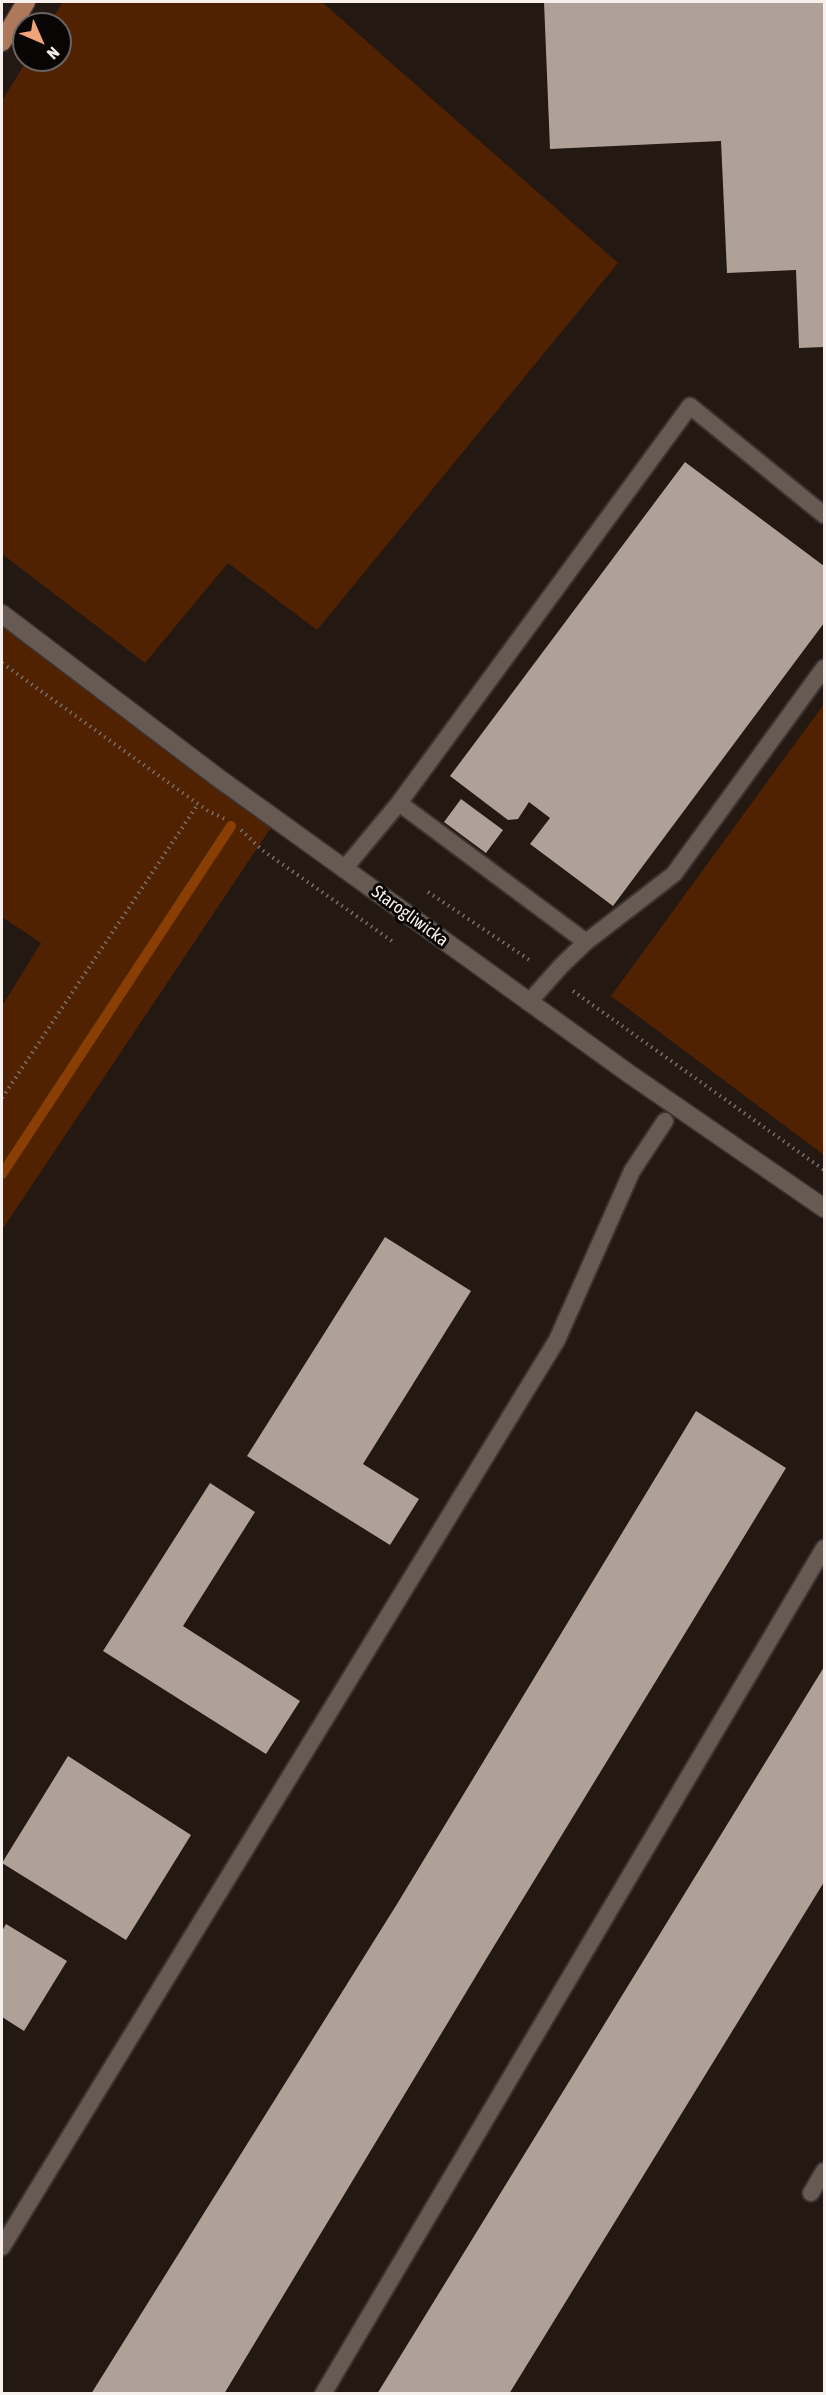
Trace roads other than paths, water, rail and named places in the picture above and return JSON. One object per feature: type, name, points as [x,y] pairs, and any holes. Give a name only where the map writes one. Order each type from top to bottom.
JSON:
[{"type":"main road","points":[[2,42],[26,2]]},
{"type":"street","name":"Starogliwicka","points":[[2,614],[217,777],[529,1002],[825,1208]]},
{"type":"lane","points":[[344,868],[399,803],[690,406],[825,514]]},
{"type":"lane","points":[[529,1002],[586,942],[674,874],[825,668]]},
{"type":"lane","points":[[399,803],[586,942]]},
{"type":"lane","points":[[2,2247],[557,1340],[632,1171],[665,1121]]},
{"type":"lane","points":[[323,2394],[825,1548]]},
{"type":"lane","points":[[811,2193],[825,2171]]},
{"type":"waterway","points":[[2,1174],[231,826]]}]
